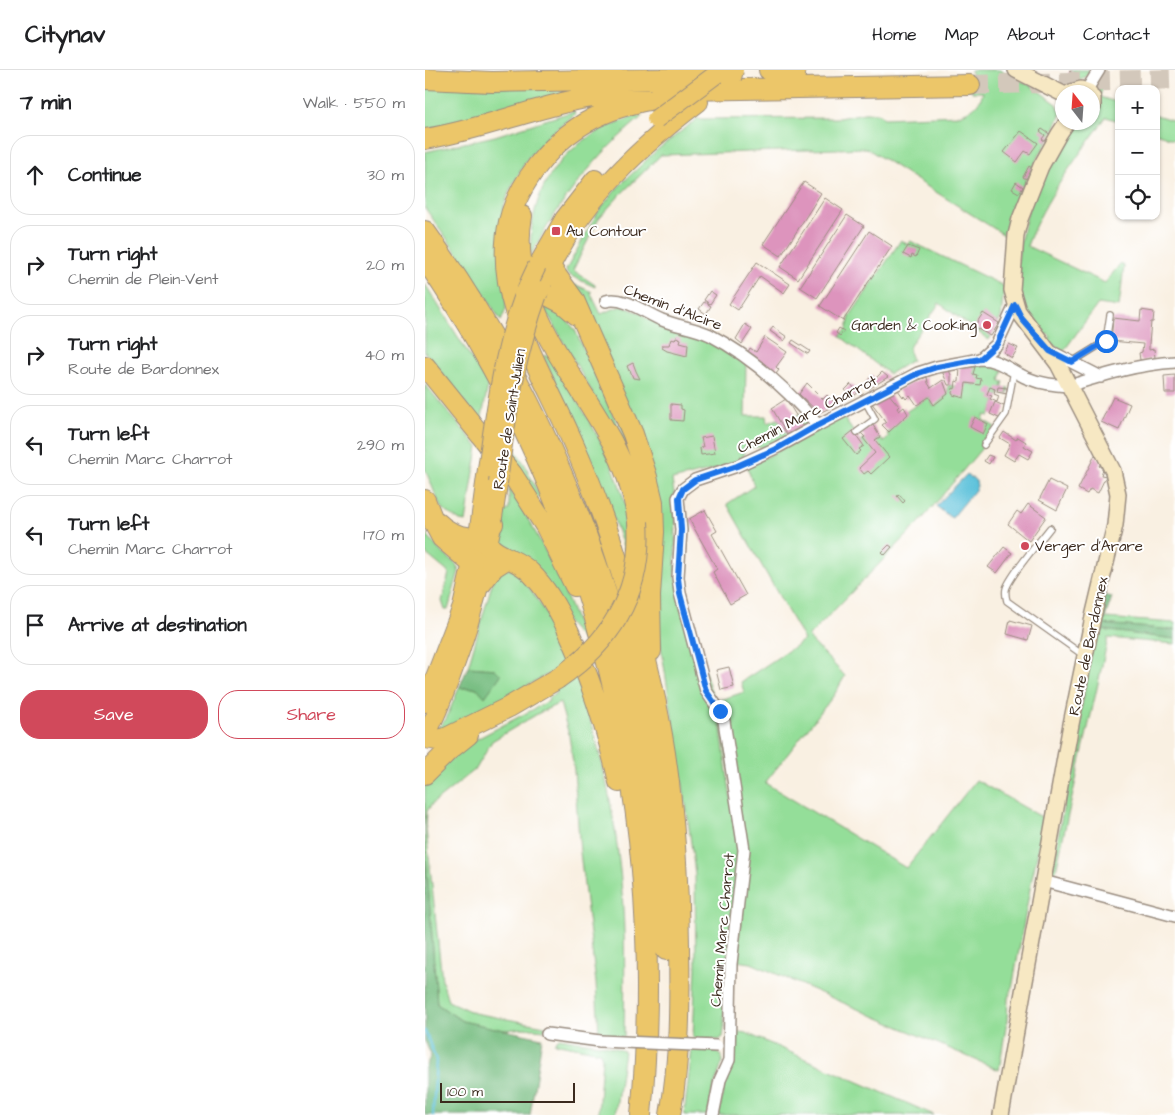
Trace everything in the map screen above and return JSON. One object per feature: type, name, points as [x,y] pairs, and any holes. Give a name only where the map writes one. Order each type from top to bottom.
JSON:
[{"type":"highway","points":[[769,70],[795,75]]},
{"type":"highway","points":[[425,139],[474,129],[557,104],[598,96],[970,78],[795,75],[431,78]]},
{"type":"highway","points":[[657,705],[623,576],[607,530],[571,438],[532,355],[519,320],[508,281],[506,243],[512,212],[521,190],[549,151],[575,128],[611,110],[632,103],[698,90]]},
{"type":"highway","points":[[425,774],[474,728],[509,706],[557,680],[595,649],[610,630],[623,608],[636,568],[638,522],[632,492],[618,455],[597,416],[547,334],[531,299],[523,274],[520,251],[522,217],[532,186],[549,151]]},
{"type":"highway","points":[[425,231],[488,327],[539,424],[584,527],[617,627],[633,690],[646,754],[658,833],[662,878],[666,1002],[660,1115]]},
{"type":"highway","points":[[425,259],[490,363],[539,460],[576,555],[607,663],[625,741],[633,788],[646,914],[648,1007],[641,1115]]},
{"type":"highway","points":[[540,283],[569,308],[585,326],[633,434],[651,494],[655,532],[650,629],[657,705],[672,803],[679,901],[679,1012],[670,1115]]},
{"type":"highway","points":[[425,366],[512,474],[534,508],[561,557],[607,663]]},
{"type":"highway","points":[[428,507],[439,524],[452,532],[467,538],[487,535],[542,585],[559,612],[592,688],[606,729],[616,768],[646,914]]},
{"type":"highway","points":[[428,507],[443,540],[472,564]]},
{"type":"highway","points":[[481,584],[494,567],[516,563]]},
{"type":"highway","points":[[425,738],[443,739],[474,728]]},
{"type":"main road","name":"Route de Saint-Julien","points":[[540,283],[584,212],[604,186],[635,154],[729,73]]},
{"type":"main road","name":"Route de Saint-Julien","points":[[425,738],[459,658],[481,584],[493,476],[519,351],[560,225],[589,185],[616,156],[657,120],[729,73]]},
{"type":"main road","name":"Route de Saint-Julien","points":[[425,703],[462,607],[472,564],[487,535]]},
{"type":"main road","points":[[425,684],[443,660]]},
{"type":"street","points":[[1015,70],[1055,90]]},
{"type":"street","points":[[1093,85],[1099,70]]},
{"type":"street","name":"Route de Bardonnex","points":[[1001,1115],[1085,656],[1115,525],[1119,494],[1113,470],[1050,351],[1022,319],[1015,305],[1011,283],[1016,235],[1020,218],[1041,166],[1062,130]]},
{"type":"street","name":"Chemin d'Alcire","points":[[605,301],[612,299],[623,302],[663,320],[708,334],[765,370],[818,425]]},
{"type":"street","points":[[980,359],[997,344],[1015,305]]},
{"type":"street","points":[[1050,351],[1101,377]]},
{"type":"street","points":[[980,359],[998,362],[1039,382],[1057,386],[1069,386],[1145,364],[1175,362]]},
{"type":"street","name":"Chemin Marc Charrot","points":[[713,1115],[720,1080],[729,1060],[731,964],[745,850],[724,720],[706,691],[680,594],[678,578],[681,530],[679,498],[683,489],[695,480],[737,466],[778,448],[818,425],[919,373],[937,367],[980,359]]},
{"type":"street","points":[[1043,881],[1175,916]]},
{"type":"street","points":[[547,1034],[601,1041],[729,1046]]},
{"type":"lane","points":[[1072,362],[1106,341],[1110,315]]},
{"type":"lane","points":[[983,445],[1006,414],[1015,371]]},
{"type":"lane","points":[[857,432],[875,419],[865,401]]},
{"type":"lane","points":[[1050,528],[1022,563],[1007,587],[1007,601],[1085,656]]},
{"type":"green space","points":[[971,70],[999,70],[1033,87],[1055,103],[1055,126],[1019,196],[1009,238],[866,148],[661,155],[599,218],[573,270],[595,285],[595,287],[567,274],[566,270],[599,210],[619,186],[657,150],[697,119],[839,118],[864,113],[878,113],[884,118],[959,115],[967,112],[980,101],[983,92],[972,92]]},
{"type":"green space","points":[[1070,70],[1090,70],[1085,77],[1072,82],[1077,74]]},
{"type":"green space","points":[[1101,77],[1104,80],[1100,97],[1100,85]]},
{"type":"green space","points":[[425,87],[600,87],[425,130]]},
{"type":"green space","points":[[1100,97],[1115,102],[1115,120],[1106,117],[1100,125]]},
{"type":"green space","points":[[574,111],[575,114],[550,134],[527,159],[509,192],[503,209],[506,309],[501,321],[465,264],[425,208],[425,152],[495,136]]},
{"type":"green space","points":[[642,115],[610,146],[580,180],[554,216],[531,255],[532,228],[537,204],[546,183],[559,164],[575,147],[595,134],[617,123]]},
{"type":"green space","points":[[1160,116],[1175,121],[1175,140],[1160,134]]},
{"type":"green space","points":[[1068,130],[1097,130],[1052,195],[1027,246],[1105,283],[1120,264],[1124,266],[1119,307],[1098,304],[1063,352],[1048,341],[1051,337],[1048,334],[1044,337],[1024,310],[1016,278],[1020,243],[1030,202]]},
{"type":"green space","points":[[901,240],[908,245],[910,241],[1004,286],[1001,317],[989,340],[939,303],[909,348],[912,360],[889,374],[840,336],[847,329],[850,316]]},
{"type":"green space","points":[[425,284],[488,385],[481,423],[425,352]]},
{"type":"green space","points":[[576,285],[592,292],[591,294],[601,314],[621,306],[641,313],[646,318],[709,340],[746,361],[745,416],[766,416],[767,423],[778,419],[788,435],[803,427],[796,416],[801,413],[808,422],[803,430],[765,447],[744,447],[744,460],[729,466],[672,480],[676,506],[675,574],[719,717],[739,854],[724,985],[724,1030],[723,1037],[719,1040],[693,1038],[696,965],[695,874],[658,627],[663,549],[574,287]]},
{"type":"green space","points":[[548,305],[561,312],[575,330],[632,457],[626,453],[545,309],[544,306]]},
{"type":"green space","points":[[549,355],[589,421],[615,472],[627,512],[631,550],[625,551],[582,437],[543,356]]},
{"type":"green space","points":[[981,363],[1003,370],[1000,381],[1004,382],[1002,387],[1009,388],[1008,394],[1000,393],[989,416],[985,415],[983,420],[995,427],[980,445],[982,448],[919,523],[808,637],[845,676],[834,695],[765,783],[906,868],[976,780],[1045,819],[1031,883],[1012,989],[1008,998],[1007,1020],[999,1070],[751,963],[736,961],[747,864],[717,701],[744,692],[741,682],[804,640],[727,504],[754,486],[747,467],[843,417],[860,441],[871,434],[876,441],[881,438],[884,442],[889,437],[887,434],[907,411],[929,397],[934,407],[948,394],[948,385],[965,388],[966,383],[976,385],[977,375],[973,374],[974,367],[970,365]]},
{"type":"green space","points":[[425,384],[478,447],[466,522],[460,521],[441,508],[425,469]]},
{"type":"green space","points":[[513,446],[525,465],[540,497],[536,498],[511,462]]},
{"type":"green space","points":[[509,489],[532,526],[551,563],[584,642],[497,544],[500,511],[509,510]]},
{"type":"green space","points":[[425,532],[439,550],[456,564],[459,571],[448,610],[445,610],[442,601],[449,573],[425,553]]},
{"type":"green space","points":[[507,569],[517,571],[533,593],[553,625],[570,662],[443,733],[437,729],[446,719],[459,688],[477,688],[501,675],[495,669],[468,667],[494,577]]},
{"type":"green space","points":[[1104,595],[1112,597],[1102,624],[1175,630],[1175,639],[1102,630],[1097,622]]},
{"type":"green space","points":[[1105,618],[1175,623],[1175,630],[1101,624]]},
{"type":"green space","points":[[1097,622],[1102,630],[1175,639],[1175,644],[1108,638],[1054,879],[1051,876]]},
{"type":"green space","points":[[468,667],[495,669],[501,675],[485,697],[477,688],[459,688]]},
{"type":"green space","points":[[575,675],[590,718],[602,762],[615,830],[624,922],[624,1037],[599,1034],[596,983],[580,852],[574,770],[569,735],[560,703],[539,713],[492,741],[476,769],[432,804],[427,811],[426,829],[442,980],[448,1001],[474,1013],[545,1026],[545,1030],[524,1028],[505,1030],[462,1021],[437,1004],[425,843],[425,780],[473,741],[549,701],[548,698],[557,693],[555,688]]},
{"type":"green space","points":[[425,843],[437,1004],[462,1021],[542,1038],[530,1115],[425,1115],[425,1068],[431,1055],[425,1041]]},
{"type":"green space","points":[[733,1031],[746,1033],[934,1115],[719,1115]]},
{"type":"green space","points":[[559,1038],[605,1045],[624,1051],[615,1115],[598,1115],[602,1058],[600,1052],[554,1043]]},
{"type":"green space","points":[[692,1050],[715,1051],[723,1061],[712,1092],[708,1115],[684,1115]]},
{"type":"water","points":[[967,474],[976,481],[977,486],[952,518],[936,506]]},
{"type":"building","points":[[1070,71],[1076,76],[1072,82],[1066,77]]},
{"type":"building","points":[[1042,129],[1051,135],[1046,142],[1042,139],[1045,135],[1040,131]]},
{"type":"building","points":[[1021,131],[1038,143],[1030,154],[1025,151],[1017,162],[1004,152]]},
{"type":"building","points":[[1029,166],[1032,168],[1026,179],[1023,177]]},
{"type":"building","points":[[804,182],[821,193],[781,256],[763,244]]},
{"type":"building","points":[[1016,182],[1023,187],[1019,193],[1012,189]]},
{"type":"building","points":[[825,198],[843,210],[798,279],[780,267]]},
{"type":"building","points":[[847,215],[864,226],[817,298],[800,287]]},
{"type":"building","points":[[869,231],[892,246],[843,321],[820,306]]},
{"type":"building","points":[[908,246],[919,250],[916,257],[912,255],[911,258],[903,254]]},
{"type":"building","points":[[757,262],[790,284],[784,293],[760,276],[738,310],[729,304]]},
{"type":"building","points":[[710,291],[716,295],[710,304],[704,300]]},
{"type":"building","points":[[704,302],[711,306],[706,314],[699,309]]},
{"type":"building","points":[[1141,310],[1154,312],[1153,322],[1151,322],[1149,350],[1154,349],[1155,358],[1143,361],[1140,360],[1139,353],[1142,352],[1143,344],[1111,341],[1113,318],[1140,321]]},
{"type":"building","name":"Garden & Cooking","points":[[983,313],[999,323],[991,336],[974,327]]},
{"type":"building","points":[[745,324],[752,329],[742,344],[736,339]]},
{"type":"building","points":[[773,327],[787,337],[784,341],[770,331]]},
{"type":"building","points":[[839,328],[844,331],[840,336],[836,333]]},
{"type":"building","points":[[676,337],[681,339],[680,342],[688,344],[687,356],[662,348],[663,345],[669,345],[671,339],[675,340]]},
{"type":"building","points":[[765,337],[787,352],[776,367],[779,370],[776,374],[747,354],[750,348],[756,352]]},
{"type":"building","points":[[793,340],[810,351],[808,354],[791,343]]},
{"type":"building","points":[[1009,344],[1018,348],[1012,358],[1004,353]]},
{"type":"building","points":[[633,363],[640,379],[633,378],[629,371],[627,366]]},
{"type":"building","points":[[970,365],[975,367],[973,374],[977,375],[976,378],[981,379],[980,385],[966,383],[964,398],[953,395],[956,381],[959,382],[960,367]]},
{"type":"building","points":[[949,370],[951,385],[948,385],[942,371]]},
{"type":"building","points":[[882,372],[888,377],[869,389],[865,384],[872,375],[875,379]]},
{"type":"building","points":[[1175,375],[1175,393],[1165,393],[1164,376]]},
{"type":"building","points":[[927,377],[931,388],[943,380],[948,394],[934,405],[929,397],[917,405],[910,395],[906,399],[898,390],[911,383]]},
{"type":"building","points":[[807,383],[823,399],[827,395],[835,403],[832,407],[819,413],[799,394]]},
{"type":"building","points":[[851,384],[858,393],[850,398],[845,390]]},
{"type":"building","points":[[990,387],[995,389],[994,394],[999,396],[997,402],[990,399],[992,396],[987,394]]},
{"type":"building","points":[[998,387],[1007,388],[1007,394],[997,392]]},
{"type":"building","points":[[888,393],[899,406],[897,408],[899,411],[904,407],[908,414],[889,432],[882,425],[886,422],[871,402],[877,399],[878,401]]},
{"type":"building","points":[[1113,397],[1130,404],[1119,430],[1101,422]]},
{"type":"building","points":[[786,399],[803,427],[788,436],[772,408]]},
{"type":"building","points":[[995,402],[1006,407],[1001,419],[990,414]]},
{"type":"building","points":[[671,404],[681,405],[681,409],[684,410],[683,421],[671,420]]},
{"type":"building","points":[[975,417],[988,424],[983,434],[970,427]]},
{"type":"building","points":[[873,425],[880,437],[875,440],[889,457],[871,474],[868,471],[864,474],[859,468],[875,453],[861,433]]},
{"type":"building","points":[[853,431],[864,446],[859,449],[861,451],[856,455],[843,439]]},
{"type":"building","points":[[1004,432],[1016,440],[1018,437],[1026,442],[1024,446],[1033,451],[1028,459],[1019,454],[1014,461],[1004,455],[1010,444],[1000,438]]},
{"type":"building","points":[[712,436],[715,453],[701,455],[700,448],[703,447],[701,438]]},
{"type":"building","points":[[988,455],[993,457],[989,464],[984,461]]},
{"type":"building","points":[[1095,455],[1101,463],[1099,466],[1103,469],[1101,475],[1106,476],[1098,493],[1090,489],[1087,494],[1078,489]]},
{"type":"building","points":[[1049,480],[1067,489],[1057,510],[1039,500]]},
{"type":"building","points":[[900,495],[905,501],[903,503],[897,496]]},
{"type":"building","points":[[1028,504],[1046,517],[1029,541],[1008,524],[1017,511],[1021,514]]},
{"type":"building","points":[[705,510],[717,531],[712,534],[746,595],[730,604],[713,572],[717,569],[689,519]]},
{"type":"building","points":[[889,545],[892,547],[885,555],[882,552]]},
{"type":"building","points":[[1004,547],[1012,553],[997,573],[988,567]]},
{"type":"building","points":[[1010,620],[1032,626],[1028,640],[1007,634]]},
{"type":"building","points":[[729,667],[734,687],[721,690],[716,670]]},
{"type":"waterway","points":[[425,1031],[436,1060],[433,1115]]},
{"type":"tunnel","points":[[970,85],[1175,79]]},
{"type":"place","name":"Au Contour","points":[[556,231]]},
{"type":"place","name":"Garden & Cooking","points":[[987,325]]},
{"type":"place","name":"Verger d'Arare","points":[[1025,546]]},
{"type":"route","points":[[720,711],[706,691],[680,594],[678,578],[681,530],[679,498],[683,489],[695,480],[737,466],[778,448],[818,425],[919,373],[937,367],[980,359],[997,344],[1015,305],[1022,319],[1050,351],[1072,362],[1106,341]]}]
